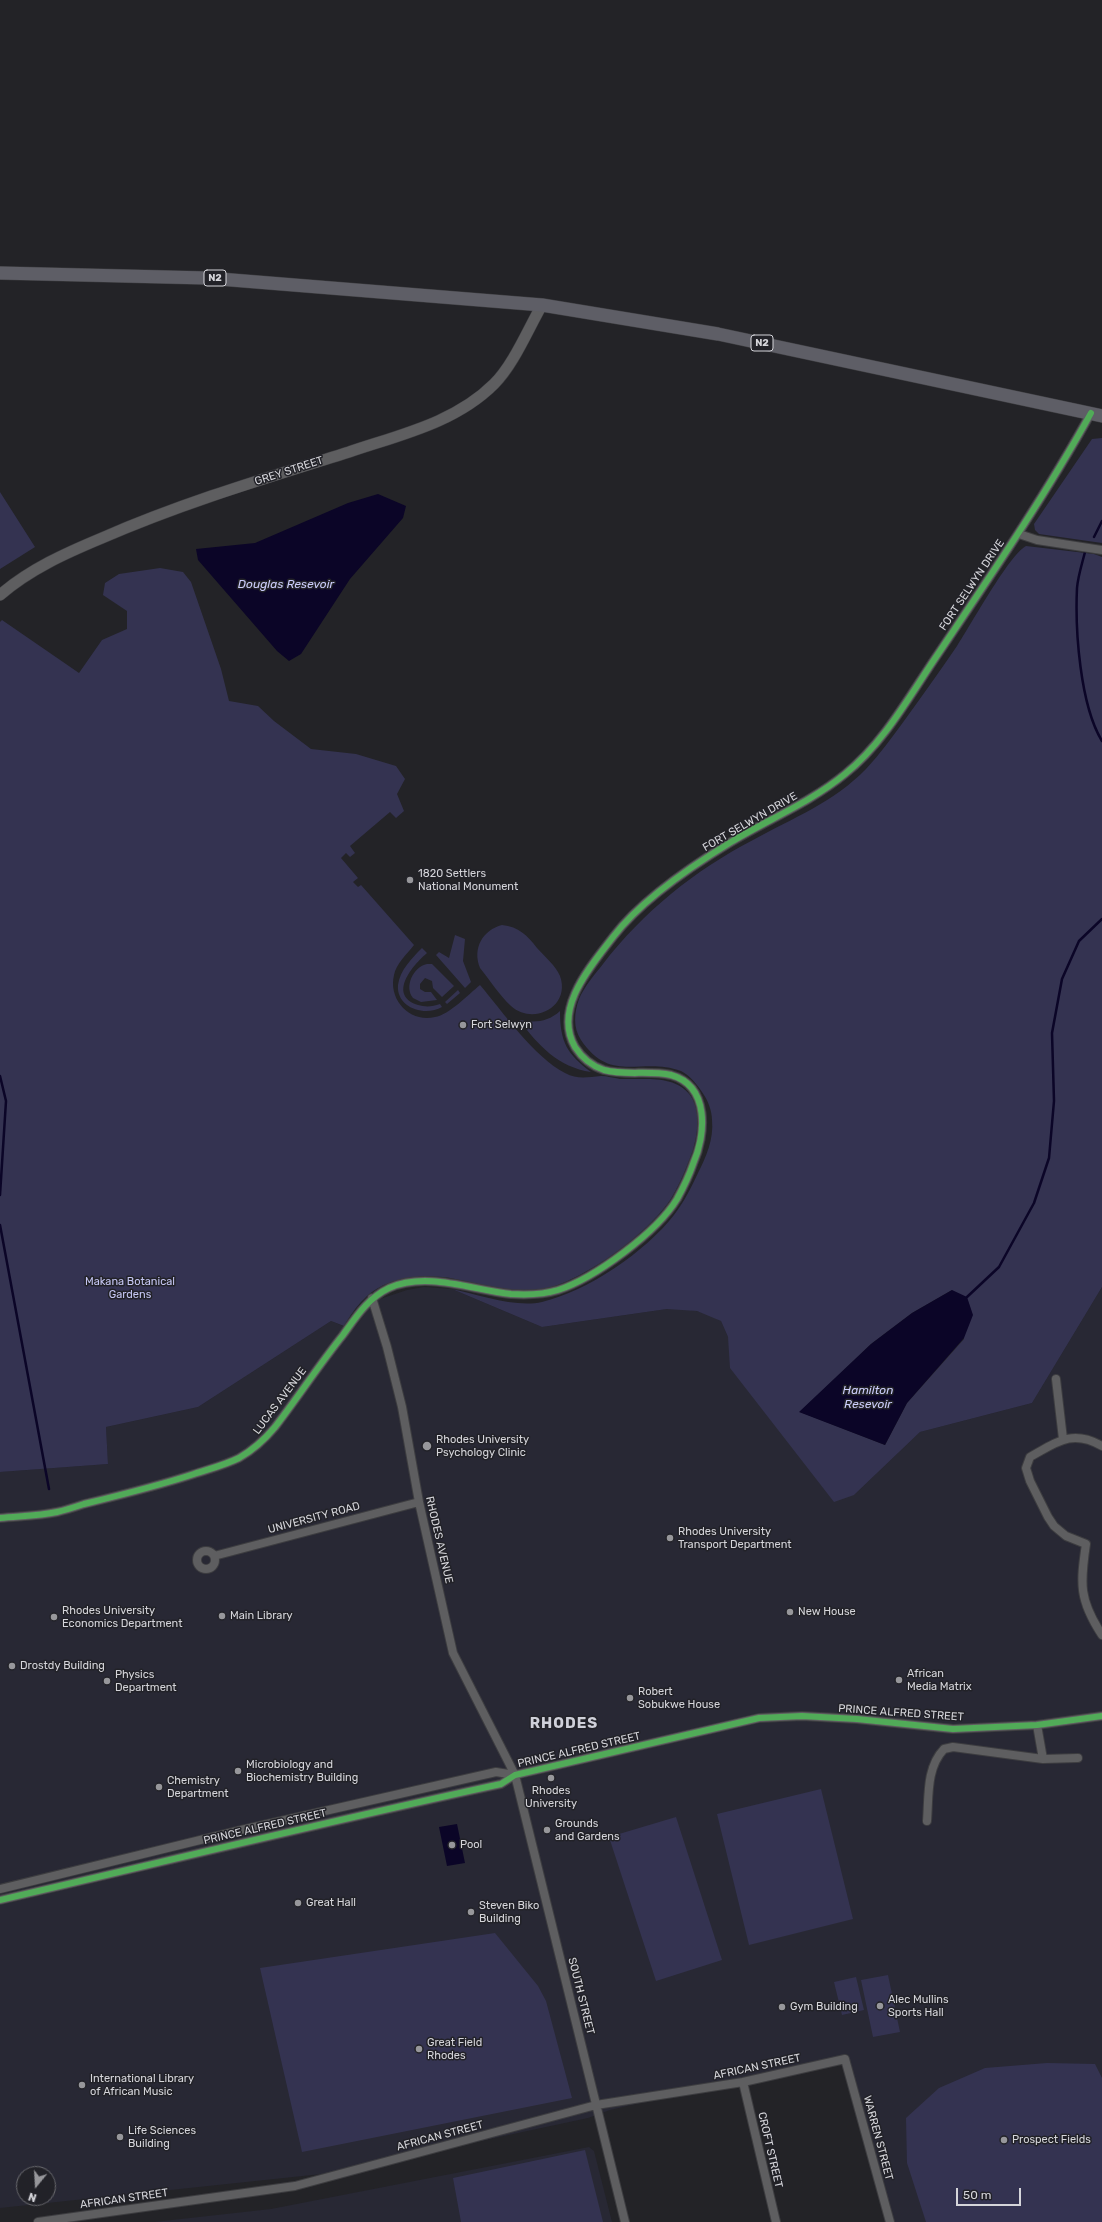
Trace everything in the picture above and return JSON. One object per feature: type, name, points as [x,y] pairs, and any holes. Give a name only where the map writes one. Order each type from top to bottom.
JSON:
[{"type":"highway","name":"N2","points":[[0,273],[207,278],[542,305],[718,334],[1096,414]]},
{"type":"main road","name":"GREY STREET","points":[[0,595],[12,585],[56,558],[135,523],[419,429],[451,415],[478,397],[495,383],[508,365],[542,305]]},
{"type":"street","name":"FORT SELWYN DRIVE","points":[[453,1283],[506,1294],[531,1295],[554,1292],[569,1286],[598,1270],[627,1250],[650,1230],[677,1199],[696,1160],[702,1134],[703,1114],[698,1098],[690,1086],[668,1074],[608,1072],[586,1060],[572,1043],[567,1019],[569,1006],[586,975],[616,933],[641,908],[677,878],[730,842],[815,796],[858,764],[889,725],[1019,534],[1096,414]]},
{"type":"street","points":[[1019,534],[1037,540],[1102,550]]},
{"type":"street","name":"LUCAS AVENUE","points":[[0,1518],[58,1512],[154,1488],[243,1456],[259,1445],[273,1429],[319,1365],[372,1298],[391,1287],[405,1283],[453,1283]]},
{"type":"street","name":"RHODES AVENUE","points":[[372,1298],[387,1347],[402,1407],[419,1502],[453,1653],[515,1775]]},
{"type":"street","points":[[1056,1378],[1063,1438]]},
{"type":"street","points":[[1102,1446],[1092,1440],[1078,1437],[1063,1438],[1030,1456],[1026,1468],[1030,1481],[1054,1526],[1066,1536],[1086,1544],[1081,1578],[1084,1602],[1102,1635]]},
{"type":"street","name":"UNIVERSITY ROAD","points":[[214,1556],[419,1502]]},
{"type":"street","name":"PRINCE ALFRED STREET","points":[[0,1900],[184,1857],[231,1844],[501,1784],[515,1775],[759,1718],[802,1716],[857,1719],[953,1729],[1037,1725],[1102,1716]]},
{"type":"street","points":[[1037,1725],[1043,1759]]},
{"type":"street","points":[[927,1821],[931,1770],[934,1761],[944,1748],[953,1747],[1043,1759],[1078,1758]]},
{"type":"street","name":"PRINCE ALFRED STREET","points":[[0,1889],[241,1830],[496,1772],[515,1775]]},
{"type":"street","name":"SOUTH STREET","points":[[515,1775],[625,2222]]},
{"type":"street","name":"AFRICAN STREET","points":[[38,2222],[295,2186],[596,2106],[743,2082],[845,2059]]},
{"type":"street","name":"WARREN STREET","points":[[845,2059],[890,2222]]},
{"type":"street","name":"CROFT STREET","points":[[743,2082],[776,2222]]},
{"type":"shaded area","name":"Rhodes University","points":[[424,1287],[452,1289],[542,1327],[667,1309],[682,1308],[710,1314],[721,1321],[728,1337],[854,1495],[920,1432],[1032,1403],[1102,1287],[1102,2222],[892,2222],[847,2054],[610,2110],[588,2118],[331,2173],[56,2202],[56,2166],[16,2166],[16,2206],[19,2206],[0,2208],[0,1472],[108,1464],[106,1427],[198,1407],[331,1321],[353,1330],[370,1307],[380,1299],[407,1290]]},
{"type":"shaded area","points":[[589,2147],[594,2151],[612,2222],[154,2222],[271,2209]]},
{"type":"green space","points":[[1102,438],[1102,543],[1039,534],[1035,530],[1034,524],[1092,439]]},
{"type":"green space","points":[[0,492],[35,547],[0,569]]},
{"type":"green space","points":[[1026,546],[1094,554],[1102,557],[1102,1287],[1032,1403],[920,1432],[854,1495],[834,1502],[730,1368],[728,1337],[721,1321],[697,1311],[667,1309],[542,1327],[452,1289],[497,1300],[521,1303],[542,1302],[560,1297],[596,1279],[632,1256],[648,1243],[674,1215],[690,1189],[709,1148],[712,1127],[711,1113],[708,1102],[695,1083],[681,1071],[667,1067],[616,1066],[604,1062],[592,1054],[578,1035],[575,1020],[576,1010],[581,994],[593,976],[635,927],[671,894],[711,865],[732,852],[827,800],[854,781],[866,769],[904,721],[938,674],[1000,576],[1019,552]],"holes":[[[952,1290],[964,1339],[907,1403],[885,1445],[800,1412],[871,1344],[912,1313]]]},
{"type":"green space","name":"Makana Botanical Gardens","points":[[160,568],[183,572],[191,582],[221,669],[229,701],[258,706],[274,721],[311,749],[356,754],[396,766],[405,779],[397,794],[404,811],[396,818],[390,812],[350,846],[355,853],[350,857],[346,853],[341,858],[358,878],[353,882],[358,887],[361,885],[414,945],[399,963],[394,975],[394,993],[403,1008],[409,1013],[417,1016],[426,1018],[435,1017],[446,1012],[465,999],[480,985],[542,1057],[565,1073],[574,1077],[601,1076],[620,1079],[667,1081],[683,1088],[690,1095],[696,1108],[698,1122],[696,1136],[693,1150],[681,1180],[672,1197],[662,1211],[648,1226],[613,1254],[575,1278],[540,1290],[529,1291],[508,1290],[440,1277],[415,1277],[392,1282],[376,1289],[364,1299],[358,1305],[344,1326],[331,1321],[198,1407],[106,1427],[108,1464],[0,1472],[0,622],[2,620],[79,673],[102,640],[127,629],[127,611],[103,595],[105,583],[119,574]]},
{"type":"green space","points":[[502,925],[522,932],[558,972],[562,987],[560,997],[548,1010],[529,1014],[520,1012],[507,1002],[480,968],[477,954],[481,941],[489,931]]},
{"type":"green space","points":[[455,935],[465,939],[463,961],[471,982],[465,988],[436,955],[439,952],[449,958]]},
{"type":"green space","points":[[422,948],[427,953],[410,972],[404,987],[404,994],[409,1000],[421,1006],[440,1004],[442,1007],[435,1010],[428,1011],[413,1008],[402,1000],[399,993],[398,985],[401,974]]},
{"type":"green space","points":[[432,964],[454,986],[442,997],[433,988],[432,981],[425,978],[420,984],[420,989],[425,992],[431,992],[437,1000],[421,1002],[413,998],[410,994],[409,988],[411,978],[414,973],[422,966]]},
{"type":"green space","points":[[458,990],[460,993],[447,1004],[445,1002]]},
{"type":"green space","points":[[560,1011],[561,1031],[566,1046],[576,1059],[591,1072],[569,1065],[550,1054],[519,1020],[541,1021],[555,1015]]},
{"type":"green space","points":[[821,1789],[853,1919],[749,1945],[717,1814]]},
{"type":"green space","points":[[676,1817],[722,1960],[656,1981],[609,1837]]},
{"type":"green space","name":"Great Field Rhodes","points":[[495,1933],[538,1986],[546,2001],[572,2098],[302,2152],[260,1968]]},
{"type":"green space","name":"Alec Mullins Sports Hall","points":[[888,1975],[900,2032],[873,2037],[861,1980]]},
{"type":"green space","points":[[856,1977],[864,2010],[842,2015],[834,1982]]},
{"type":"green space","name":"Prospect Fields","points":[[1047,2063],[1095,2064],[1102,2078],[1102,2222],[926,2222],[907,2163],[906,2118],[939,2088],[985,2068]]},
{"type":"green space","points":[[585,2150],[603,2222],[461,2222],[453,2178]]},
{"type":"water","name":"Douglas Resevoir","points":[[378,494],[406,506],[403,518],[350,579],[301,654],[289,661],[277,651],[198,560],[196,549],[255,543],[348,503]]},
{"type":"water","name":"Hamilton Resevoir","points":[[952,1290],[967,1297],[973,1315],[964,1338],[907,1403],[885,1445],[799,1412],[871,1344],[912,1313]]},
{"type":"water","name":"Pool","points":[[457,1824],[465,1863],[447,1866],[439,1827]]},
{"type":"waterway","points":[[1094,537],[1102,521]]},
{"type":"waterway","points":[[1085,552],[1077,588],[1078,645],[1084,688],[1095,726],[1102,741]]},
{"type":"waterway","points":[[967,1297],[999,1267],[1034,1203],[1049,1158],[1054,1101],[1052,1033],[1062,979],[1079,941],[1102,919]]},
{"type":"waterway","points":[[0,1076],[6,1101],[0,1195]]},
{"type":"waterway","points":[[0,1225],[49,1489]]},
{"type":"cycle path","points":[[0,1518],[60,1511],[167,1482],[223,1465],[239,1458],[254,1448],[271,1431],[284,1416],[325,1358],[358,1315],[375,1297],[389,1288],[404,1283],[434,1281],[511,1294],[552,1292],[573,1284],[607,1265],[640,1239],[668,1212],[677,1199],[688,1177],[701,1139],[702,1113],[699,1100],[693,1089],[684,1081],[671,1075],[612,1072],[595,1066],[584,1058],[575,1047],[569,1033],[568,1018],[571,1003],[577,989],[594,962],[624,923],[652,897],[683,873],[715,852],[804,802],[832,784],[859,762],[872,748],[896,718],[998,565],[1055,475],[1091,413]]},
{"type":"cycle path","points":[[0,1900],[313,1826],[501,1784],[515,1775],[759,1718],[802,1716],[857,1719],[953,1729],[1037,1725],[1102,1716]]},
{"type":"place","name":"1820 Settlers National Monument","points":[[410,880]]},
{"type":"place","name":"Fort Selwyn","points":[[463,1025]]},
{"type":"place","name":"Rhodes University Psychology Clinic","points":[[427,1446]]},
{"type":"place","name":"Rhodes University Transport Department","points":[[670,1538]]},
{"type":"place","name":"New House","points":[[790,1612]]},
{"type":"place","name":"Main Library","points":[[222,1616]]},
{"type":"place","name":"Rhodes University Economics Department","points":[[54,1617]]},
{"type":"place","name":"Drostdy Building","points":[[12,1666]]},
{"type":"place","name":"African Media Matrix","points":[[899,1680]]},
{"type":"place","name":"Physics Department","points":[[107,1681]]},
{"type":"place","name":"Robert Sobukwe House","points":[[630,1698]]},
{"type":"place","name":"Microbiology and Biochemistry Building","points":[[238,1771]]},
{"type":"place","name":"Rhodes University","points":[[551,1778]]},
{"type":"place","name":"Chemistry Department","points":[[159,1787]]},
{"type":"place","name":"Grounds and Gardens","points":[[547,1830]]},
{"type":"place","name":"Pool","points":[[452,1845]]},
{"type":"place","name":"Great Hall","points":[[298,1903]]},
{"type":"place","name":"Steven Biko Building","points":[[471,1912]]},
{"type":"place","name":"Alec Mullins Sports Hall","points":[[880,2006]]},
{"type":"place","name":"Gym Building","points":[[782,2007]]},
{"type":"place","name":"Great Field Rhodes","points":[[419,2049]]},
{"type":"place","name":"International Library of African Music","points":[[82,2085]]},
{"type":"place","name":"Life Sciences Building","points":[[120,2137]]},
{"type":"place","name":"Prospect Fields","points":[[1004,2140]]},
{"type":"district","name":"RHODES","points":[[564,1724]]}]
